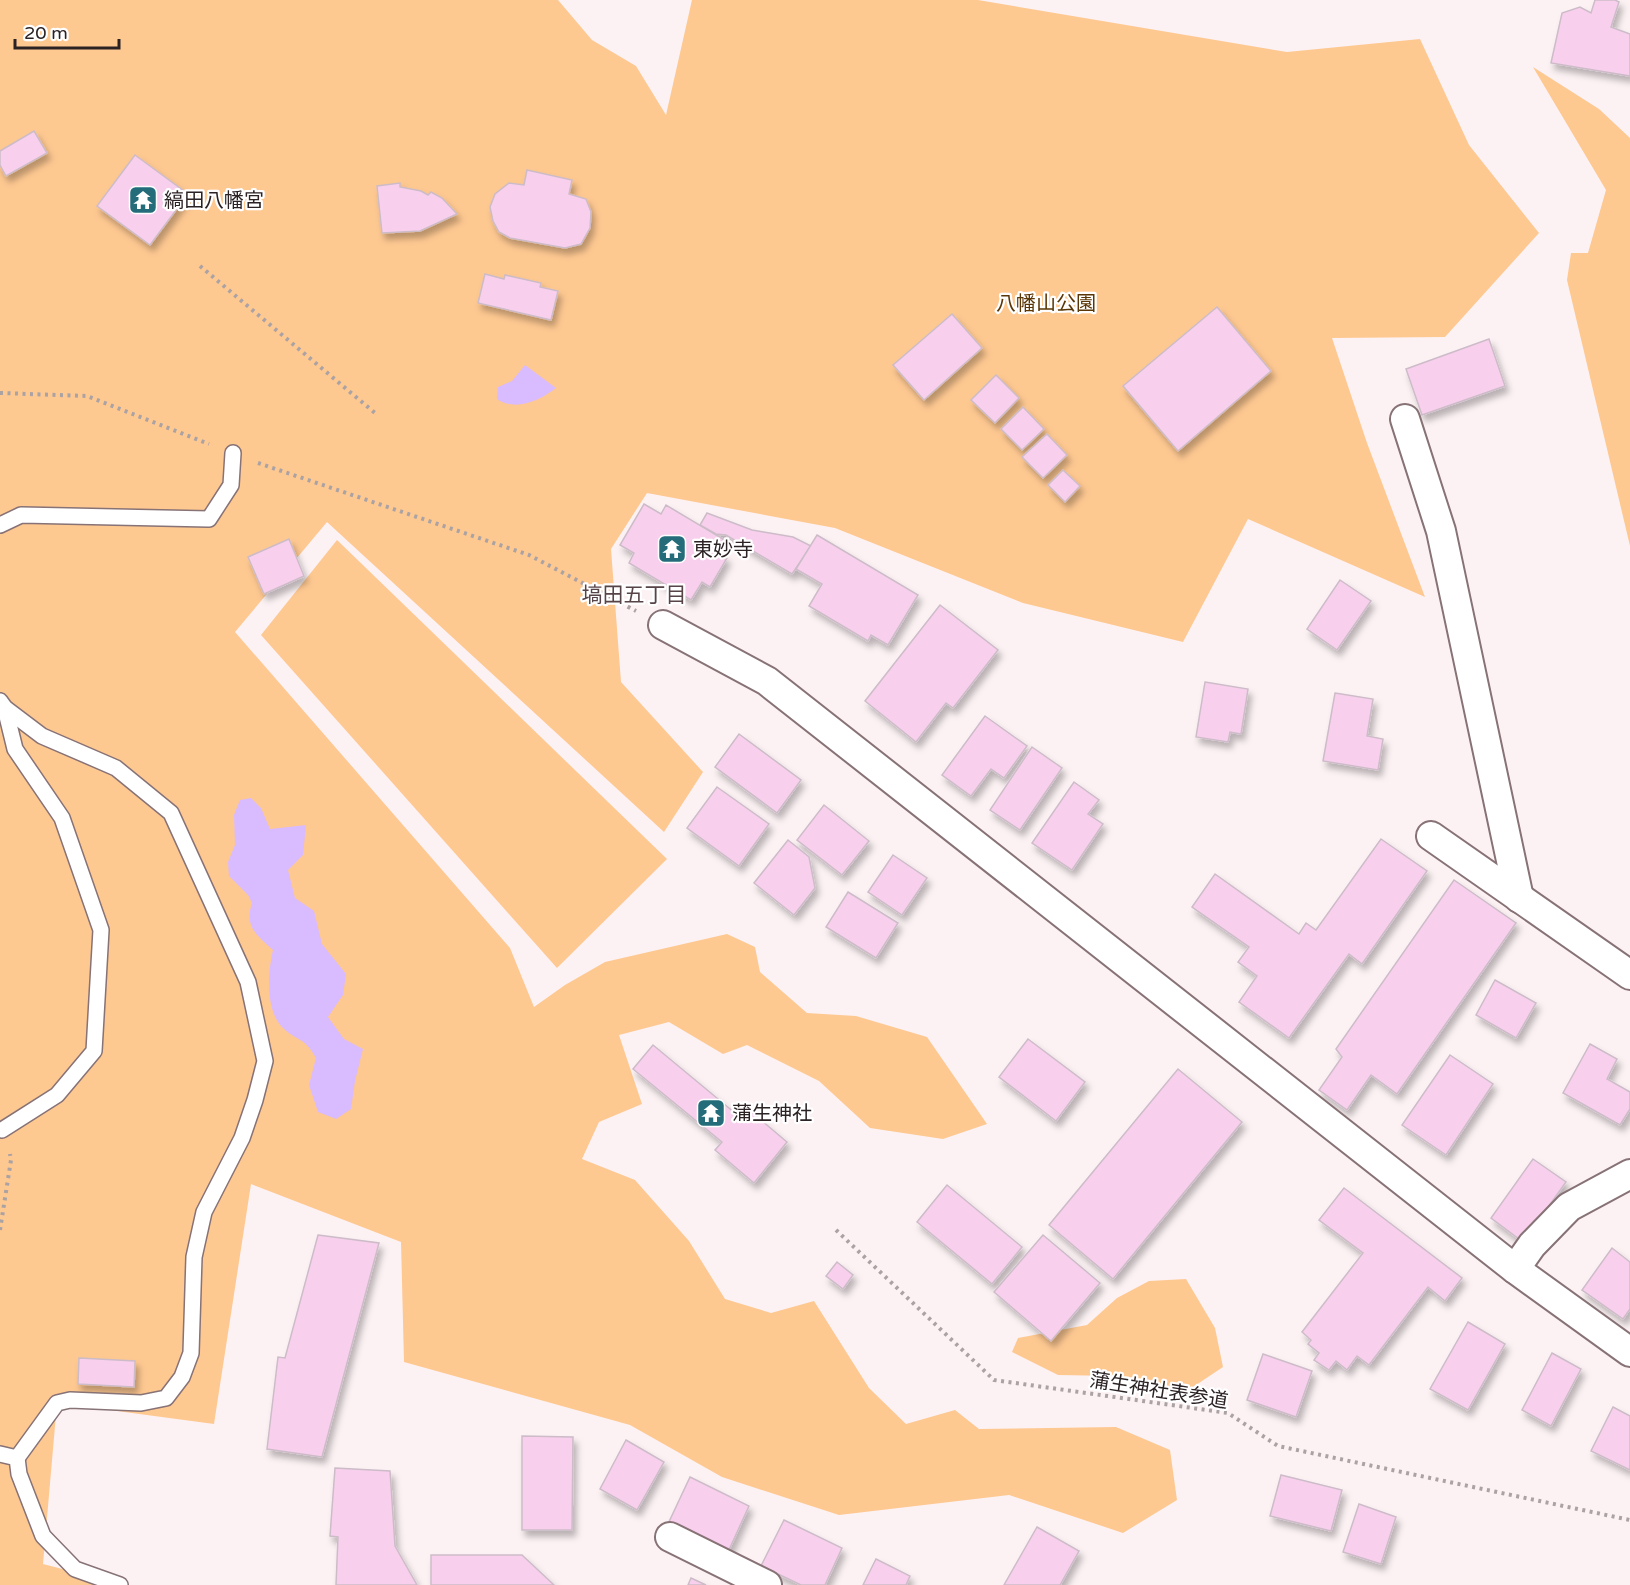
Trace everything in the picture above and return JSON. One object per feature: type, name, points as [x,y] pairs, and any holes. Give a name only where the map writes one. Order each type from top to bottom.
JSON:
[{"type":"street","points":[[1405,419],[1441,531],[1519,898]]},
{"type":"street","points":[[663,626],[767,681],[1515,1269],[1630,1352]]},
{"type":"street","points":[[1431,836],[1630,975]]},
{"type":"street","points":[[1515,1269],[1532,1245],[1569,1207],[1630,1174]]},
{"type":"street","points":[[670,1537],[767,1585]]},
{"type":"lane","points":[[0,525],[21,515],[209,519],[231,486],[233,453]]},
{"type":"lane","points":[[2,1130],[57,1095],[94,1051],[101,930],[62,818],[15,749],[3,704]]},
{"type":"lane","points":[[3,704],[42,736],[117,768],[171,813],[249,982],[265,1061],[242,1138],[204,1212],[194,1257],[191,1353],[183,1377],[166,1398],[141,1403],[70,1400],[57,1403],[17,1458],[19,1473],[44,1536],[75,1569],[120,1585]]},
{"type":"lane","points":[[0,1454],[17,1458]]},
{"type":"path","points":[[200,266],[375,413]]},
{"type":"path","points":[[0,393],[87,396],[276,471],[529,555],[663,626]]},
{"type":"path","points":[[0,1230],[3,1223],[11,1160],[2,1130]]},
{"type":"path","name":"蒲生神社表参道","points":[[836,1230],[994,1380],[1228,1413],[1278,1446],[1630,1520]]},
{"type":"green space","name":"八幡山公園","points":[[0,0],[558,0],[592,40],[636,66],[666,115],[692,0],[978,0],[1287,52],[1420,39],[1469,145],[1539,233],[1445,337],[1332,338],[1367,443],[1425,597],[1248,519],[1183,642],[1023,603],[835,528],[647,493],[611,549],[621,682],[703,772],[664,832],[327,522],[235,632],[510,948],[534,1007],[565,985],[605,962],[727,934],[755,947],[760,972],[807,1013],[856,1016],[927,1037],[987,1124],[943,1139],[870,1128],[819,1081],[747,1045],[723,1054],[669,1022],[619,1035],[642,1104],[599,1122],[582,1159],[635,1180],[689,1241],[725,1299],[771,1313],[814,1301],[869,1388],[906,1424],[955,1410],[979,1429],[1116,1427],[1170,1450],[1177,1500],[1123,1533],[1009,1495],[839,1515],[722,1477],[630,1425],[404,1362],[401,1242],[251,1184],[214,1424],[57,1403],[43,1564],[111,1585],[0,1585]]},
{"type":"green space","points":[[1533,67],[1599,109],[1630,138],[1630,546],[1567,280],[1571,253],[1588,253],[1606,190]]},
{"type":"green space","points":[[337,540],[667,859],[557,968],[261,635]]},
{"type":"green space","points":[[1186,1279],[1215,1328],[1223,1367],[1184,1393],[1115,1376],[1058,1375],[1012,1352],[1018,1338],[1087,1325],[1117,1298],[1149,1281]]},
{"type":"shaded area","points":[[525,365],[556,388],[528,403],[504,403],[497,399],[498,387],[512,381]]},
{"type":"shaded area","points":[[251,798],[261,808],[270,829],[306,825],[303,855],[288,870],[295,898],[314,911],[322,944],[346,974],[343,995],[328,1017],[344,1039],[363,1049],[351,1109],[336,1119],[318,1112],[309,1085],[316,1058],[312,1051],[304,1042],[282,1027],[273,1010],[269,990],[273,950],[257,935],[251,924],[252,903],[248,895],[229,876],[228,862],[235,845],[234,815],[240,800]]},
{"type":"building","points":[[1595,0],[1619,2],[1611,27],[1630,34],[1630,76],[1551,63],[1562,13],[1580,7],[1591,13]]},
{"type":"building","points":[[34,131],[47,153],[6,176],[0,165],[0,151]]},
{"type":"building","name":"縞田八幡宮","points":[[135,155],[188,194],[150,245],[97,206]]},
{"type":"building","points":[[527,170],[572,180],[569,194],[586,199],[591,212],[590,228],[581,244],[565,248],[510,238],[499,232],[493,221],[490,207],[495,194],[509,183],[524,185]]},
{"type":"building","points":[[400,183],[400,187],[421,191],[428,195],[431,192],[442,198],[457,214],[420,231],[382,233],[377,186]]},
{"type":"building","points":[[485,274],[504,279],[505,275],[541,283],[540,287],[558,291],[551,320],[478,303]]},
{"type":"building","points":[[1217,307],[1271,371],[1178,451],[1123,386]]},
{"type":"building","points":[[952,314],[982,348],[924,400],[893,365]]},
{"type":"building","points":[[1489,339],[1505,386],[1422,415],[1406,369]]},
{"type":"building","points":[[996,375],[1019,398],[995,423],[971,400]]},
{"type":"building","points":[[1023,407],[1044,429],[1022,450],[1001,429]]},
{"type":"building","points":[[1047,434],[1067,455],[1043,478],[1022,457]]},
{"type":"building","points":[[1063,470],[1080,486],[1065,502],[1048,485]]},
{"type":"building","name":"東妙寺","points":[[644,504],[661,514],[666,505],[723,539],[716,552],[727,558],[710,587],[702,582],[691,600],[629,563],[634,553],[620,545]]},
{"type":"building","points":[[707,513],[752,530],[793,537],[811,546],[792,574],[726,535],[716,534],[700,525]]},
{"type":"building","points":[[817,535],[918,595],[888,645],[871,635],[868,641],[809,606],[822,584],[796,569]]},
{"type":"building","points":[[289,539],[304,576],[264,594],[248,557]]},
{"type":"building","points":[[1340,580],[1371,601],[1337,650],[1307,629]]},
{"type":"building","points":[[940,605],[998,650],[953,708],[946,703],[916,742],[865,701]]},
{"type":"building","points":[[1205,682],[1248,689],[1241,734],[1230,732],[1228,742],[1196,737]]},
{"type":"building","points":[[1335,693],[1373,699],[1367,736],[1383,739],[1378,770],[1323,761]]},
{"type":"building","points":[[985,716],[1027,746],[1004,778],[991,769],[971,796],[942,775]]},
{"type":"building","points":[[739,734],[801,780],[777,813],[715,767]]},
{"type":"building","points":[[1032,747],[1062,768],[1020,830],[990,810]]},
{"type":"building","points":[[1074,782],[1099,800],[1088,814],[1103,824],[1072,870],[1032,843]]},
{"type":"building","points":[[717,787],[769,824],[739,866],[687,828]]},
{"type":"building","points":[[824,805],[869,841],[842,875],[797,840]]},
{"type":"building","points":[[1381,839],[1427,871],[1362,964],[1349,954],[1289,1038],[1239,1002],[1257,976],[1238,962],[1249,947],[1192,907],[1215,874],[1299,934],[1306,923],[1316,930]]},
{"type":"building","points":[[788,840],[809,857],[815,888],[794,915],[754,883]]},
{"type":"building","points":[[893,855],[927,878],[902,915],[868,892]]},
{"type":"building","points":[[1454,880],[1516,923],[1397,1094],[1371,1075],[1347,1110],[1319,1090],[1342,1057],[1336,1049]]},
{"type":"building","points":[[848,892],[898,923],[876,958],[826,927]]},
{"type":"building","points":[[1495,980],[1536,1003],[1516,1038],[1476,1015]]},
{"type":"building","points":[[1028,1039],[1085,1082],[1056,1121],[999,1077]]},
{"type":"building","points":[[1590,1044],[1617,1059],[1607,1079],[1630,1092],[1630,1109],[1620,1125],[1563,1093]]},
{"type":"building","name":"蒲生神社","points":[[653,1045],[741,1118],[748,1109],[787,1142],[754,1183],[715,1150],[722,1142],[633,1069]]},
{"type":"building","points":[[1450,1055],[1493,1084],[1446,1155],[1402,1125]]},
{"type":"building","points":[[1178,1069],[1242,1122],[1113,1279],[1049,1225]]},
{"type":"building","points":[[1533,1159],[1566,1182],[1523,1242],[1491,1218]]},
{"type":"building","points":[[947,1185],[1022,1247],[992,1284],[917,1222]]},
{"type":"building","points":[[1344,1188],[1462,1278],[1445,1301],[1428,1287],[1369,1365],[1357,1356],[1347,1370],[1336,1361],[1329,1370],[1314,1360],[1319,1353],[1308,1344],[1311,1340],[1302,1332],[1363,1253],[1319,1220]]},
{"type":"building","points":[[318,1235],[379,1243],[322,1457],[267,1449],[278,1357],[285,1358]]},
{"type":"building","points":[[1043,1235],[1100,1283],[1051,1341],[994,1292]]},
{"type":"building","points":[[1612,1248],[1630,1262],[1630,1309],[1623,1319],[1582,1290]]},
{"type":"building","points":[[837,1262],[853,1275],[843,1289],[826,1276]]},
{"type":"building","points":[[1468,1322],[1505,1344],[1468,1410],[1430,1389]]},
{"type":"building","points":[[1552,1353],[1581,1369],[1551,1426],[1522,1410]]},
{"type":"building","points":[[1263,1354],[1312,1371],[1296,1417],[1247,1400]]},
{"type":"building","points":[[79,1358],[135,1361],[134,1387],[78,1384]]},
{"type":"building","points":[[1613,1407],[1630,1416],[1630,1470],[1591,1451]]},
{"type":"building","points":[[522,1436],[573,1437],[572,1530],[522,1530]]},
{"type":"building","points":[[626,1440],[664,1462],[637,1510],[600,1489]]},
{"type":"building","points":[[335,1468],[390,1471],[395,1546],[417,1585],[336,1585],[338,1537],[330,1536]]},
{"type":"building","points":[[1281,1475],[1342,1490],[1331,1531],[1270,1516]]},
{"type":"building","points":[[690,1477],[749,1506],[728,1552],[668,1524]]},
{"type":"building","points":[[1359,1504],[1396,1517],[1381,1564],[1343,1552]]},
{"type":"building","points":[[784,1520],[842,1548],[825,1585],[801,1585],[761,1566]]},
{"type":"building","points":[[1037,1527],[1079,1551],[1060,1585],[1004,1585]]},
{"type":"building","points":[[431,1555],[522,1555],[554,1585],[431,1585]]},
{"type":"building","points":[[876,1559],[910,1576],[906,1585],[863,1585]]},
{"type":"building","points":[[691,1578],[706,1585],[688,1585]]},
{"type":"place","name":"縞田八幡宮","points":[[143,200]]},
{"type":"place","name":"東妙寺","points":[[672,549]]},
{"type":"place","name":"蒲生神社","points":[[711,1113]]},
{"type":"district","name":"塙田五丁目","points":[[634,595]]}]
